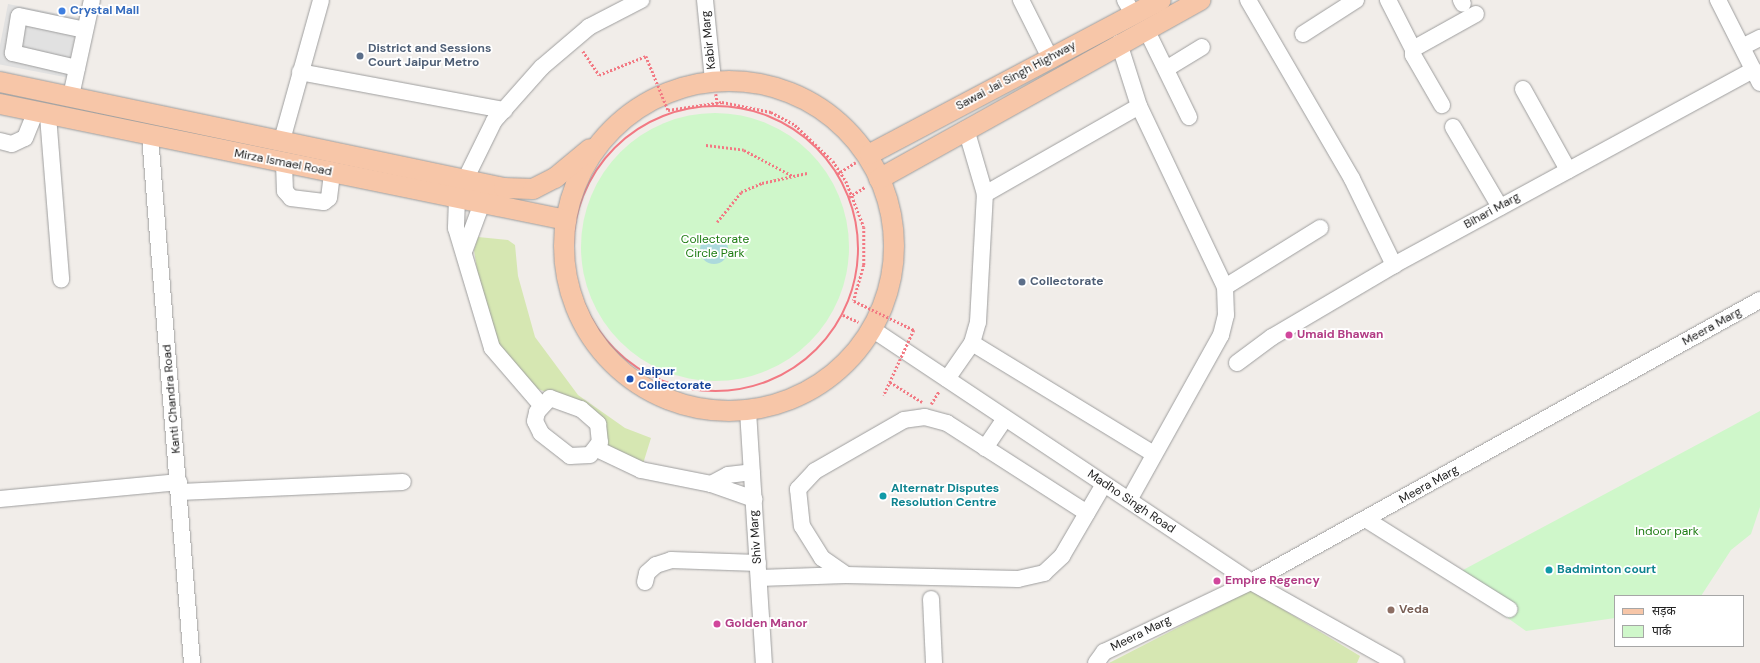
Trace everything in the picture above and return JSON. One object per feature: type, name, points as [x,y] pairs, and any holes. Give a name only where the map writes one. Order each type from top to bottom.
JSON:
[{"type":"main road","name":"Sawai Jai Singh Highway","points":[[870,154],[1050,58],[1129,7],[1161,0]]},
{"type":"main road","points":[[880,178],[1119,43],[1200,0]]},
{"type":"main road","points":[[0,82],[282,140],[465,180],[533,189],[555,178],[608,133],[645,102],[681,87],[713,80],[748,80],[791,91],[828,113],[870,154],[880,178],[892,216],[894,260],[886,296],[872,329],[847,362],[812,390],[784,402],[748,411],[702,410],[662,399],[624,375],[596,346],[577,315],[564,267],[566,220],[585,163],[608,133]]},
{"type":"main road","name":"Mirza Ismael Road","points":[[0,104],[42,114],[566,220]]},
{"type":"street","points":[[71,96],[92,0]]},
{"type":"street","points":[[282,140],[321,0]]},
{"type":"street","points":[[465,180],[494,121],[542,67],[589,27],[641,0]]},
{"type":"street","name":"Kabir Marg","points":[[705,0],[713,80]]},
{"type":"street","points":[[1021,0],[1050,58]]},
{"type":"street","points":[[1248,0],[1352,179],[1394,265]]},
{"type":"street","points":[[1303,34],[1356,0]]},
{"type":"street","points":[[1388,0],[1414,49],[1413,55],[1442,105]]},
{"type":"street","points":[[1718,0],[1744,46],[1756,76]]},
{"type":"street","points":[[1414,49],[1476,14]]},
{"type":"street","points":[[77,68],[13,53],[18,16],[85,30]]},
{"type":"street","points":[[1146,29],[1189,117]]},
{"type":"street","points":[[1744,46],[1760,38]]},
{"type":"street","points":[[1119,43],[1139,106],[1225,287],[1226,315],[1221,335],[1129,500]]},
{"type":"street","points":[[1166,69],[1202,47]]},
{"type":"street","points":[[300,72],[504,110]]},
{"type":"street","name":"Bihari Marg","points":[[1237,363],[1272,336],[1394,265],[1568,170],[1756,76]]},
{"type":"street","points":[[1523,89],[1568,170]]},
{"type":"street","points":[[985,194],[1139,106]]},
{"type":"street","points":[[0,141],[12,144],[25,138],[42,114]]},
{"type":"street","points":[[42,114],[61,279]]},
{"type":"street","points":[[1453,127],[1500,207]]},
{"type":"street","points":[[947,379],[972,343],[978,322],[985,194],[966,129]]},
{"type":"street","name":"Kanti Chandra Road","points":[[150,136],[192,663]]},
{"type":"street","points":[[284,163],[285,191],[291,198],[324,202],[329,198],[332,172]]},
{"type":"street","points":[[457,198],[456,228],[465,249],[471,288],[492,348],[541,405]]},
{"type":"street","points":[[465,249],[482,203]]},
{"type":"street","points":[[1225,287],[1320,228]]},
{"type":"street","name":"Meera Marg","points":[[1096,663],[1104,652],[1251,582],[1367,520],[1760,300]]},
{"type":"street","name":"Madho Singh Road","points":[[872,329],[1251,582],[1396,663]]},
{"type":"street","points":[[972,343],[1154,454]]},
{"type":"street","points":[[550,398],[592,417],[601,433],[597,449],[580,457],[570,456],[557,447],[541,433],[534,421],[541,405],[550,398]]},
{"type":"street","name":"Shiv Marg","points":[[748,411],[764,663]]},
{"type":"street","points":[[846,575],[822,558],[802,526],[798,489],[815,471],[904,420],[925,417],[947,423],[1087,513]]},
{"type":"street","points":[[985,448],[1005,418]]},
{"type":"street","points":[[597,449],[641,470],[711,484],[754,499]]},
{"type":"street","points":[[711,484],[728,475],[752,472]]},
{"type":"street","points":[[0,499],[179,487],[403,482]]},
{"type":"street","points":[[644,582],[647,573],[656,565],[671,560],[758,570],[846,575],[1018,579],[1044,573],[1062,556],[1104,484]]},
{"type":"street","points":[[1367,520],[1509,609]]},
{"type":"street","points":[[931,599],[934,663]]},
{"type":"path","points":[[575,38],[598,76],[646,56],[668,110],[722,102],[771,112],[795,125],[833,161],[846,181],[864,228],[864,265],[854,302],[914,330],[884,395]]},
{"type":"path","points":[[718,106],[748,109],[776,119],[802,134],[837,174],[853,206],[858,236],[858,266],[852,295],[839,322],[821,346],[799,366],[772,381],[744,390],[714,393],[685,389],[656,380],[630,365],[609,344],[591,320],[580,292],[574,263],[574,233],[581,203],[593,176],[611,152],[634,132],[660,118],[688,108],[718,106]]},
{"type":"path","points":[[706,145],[744,150],[794,176]]},
{"type":"path","points":[[837,174],[870,154]]},
{"type":"path","points":[[717,222],[741,192],[807,173]]},
{"type":"path","points":[[890,382],[929,406]]},
{"type":"green space","name":"Collectorate Circle Park","points":[[715,113],[741,116],[766,123],[789,136],[810,152],[826,173],[839,196],[846,221],[849,247],[846,273],[839,298],[826,321],[810,342],[789,358],[766,371],[741,378],[715,381],[689,378],[664,371],[641,358],[620,342],[604,321],[591,298],[584,273],[581,247],[584,221],[591,196],[604,173],[620,152],[641,136],[664,123],[689,116]]},
{"type":"green space","points":[[478,237],[508,240],[515,245],[518,276],[535,337],[578,395],[625,428],[651,438],[642,467],[609,455],[598,426],[551,394],[533,387],[497,345],[482,303],[474,250]]},
{"type":"green space","name":"Indoor park","points":[[1760,411],[1760,507],[1751,534],[1731,550],[1702,595],[1614,595],[1614,618],[1526,631],[1450,577]]},
{"type":"green space","points":[[1251,590],[1360,656],[1357,663],[1109,663]]},
{"type":"shaded area","points":[[8,4],[79,18],[67,78],[0,65],[0,45]]},
{"type":"water","points":[[714,236],[724,240],[728,250],[724,260],[714,264],[704,260],[700,250],[704,240]]},
{"type":"place","name":"Crystal Mall","points":[[62,11]]},
{"type":"place","name":"District and Sessions Court Jaipur Metro","points":[[360,56]]},
{"type":"place","name":"Collectorate","points":[[1022,282]]},
{"type":"place","name":"Umaid Bhawan","points":[[1289,335]]},
{"type":"place","name":"Jaipur Collectorate","points":[[630,379]]},
{"type":"place","name":"Alternatr Disputes Resolution Centre","points":[[883,496]]},
{"type":"place","name":"Badminton court","points":[[1549,570]]},
{"type":"place","name":"Empire Regency","points":[[1217,581]]},
{"type":"place","name":"Veda","points":[[1391,610]]},
{"type":"place","name":"Golden Manor","points":[[717,624]]}]
